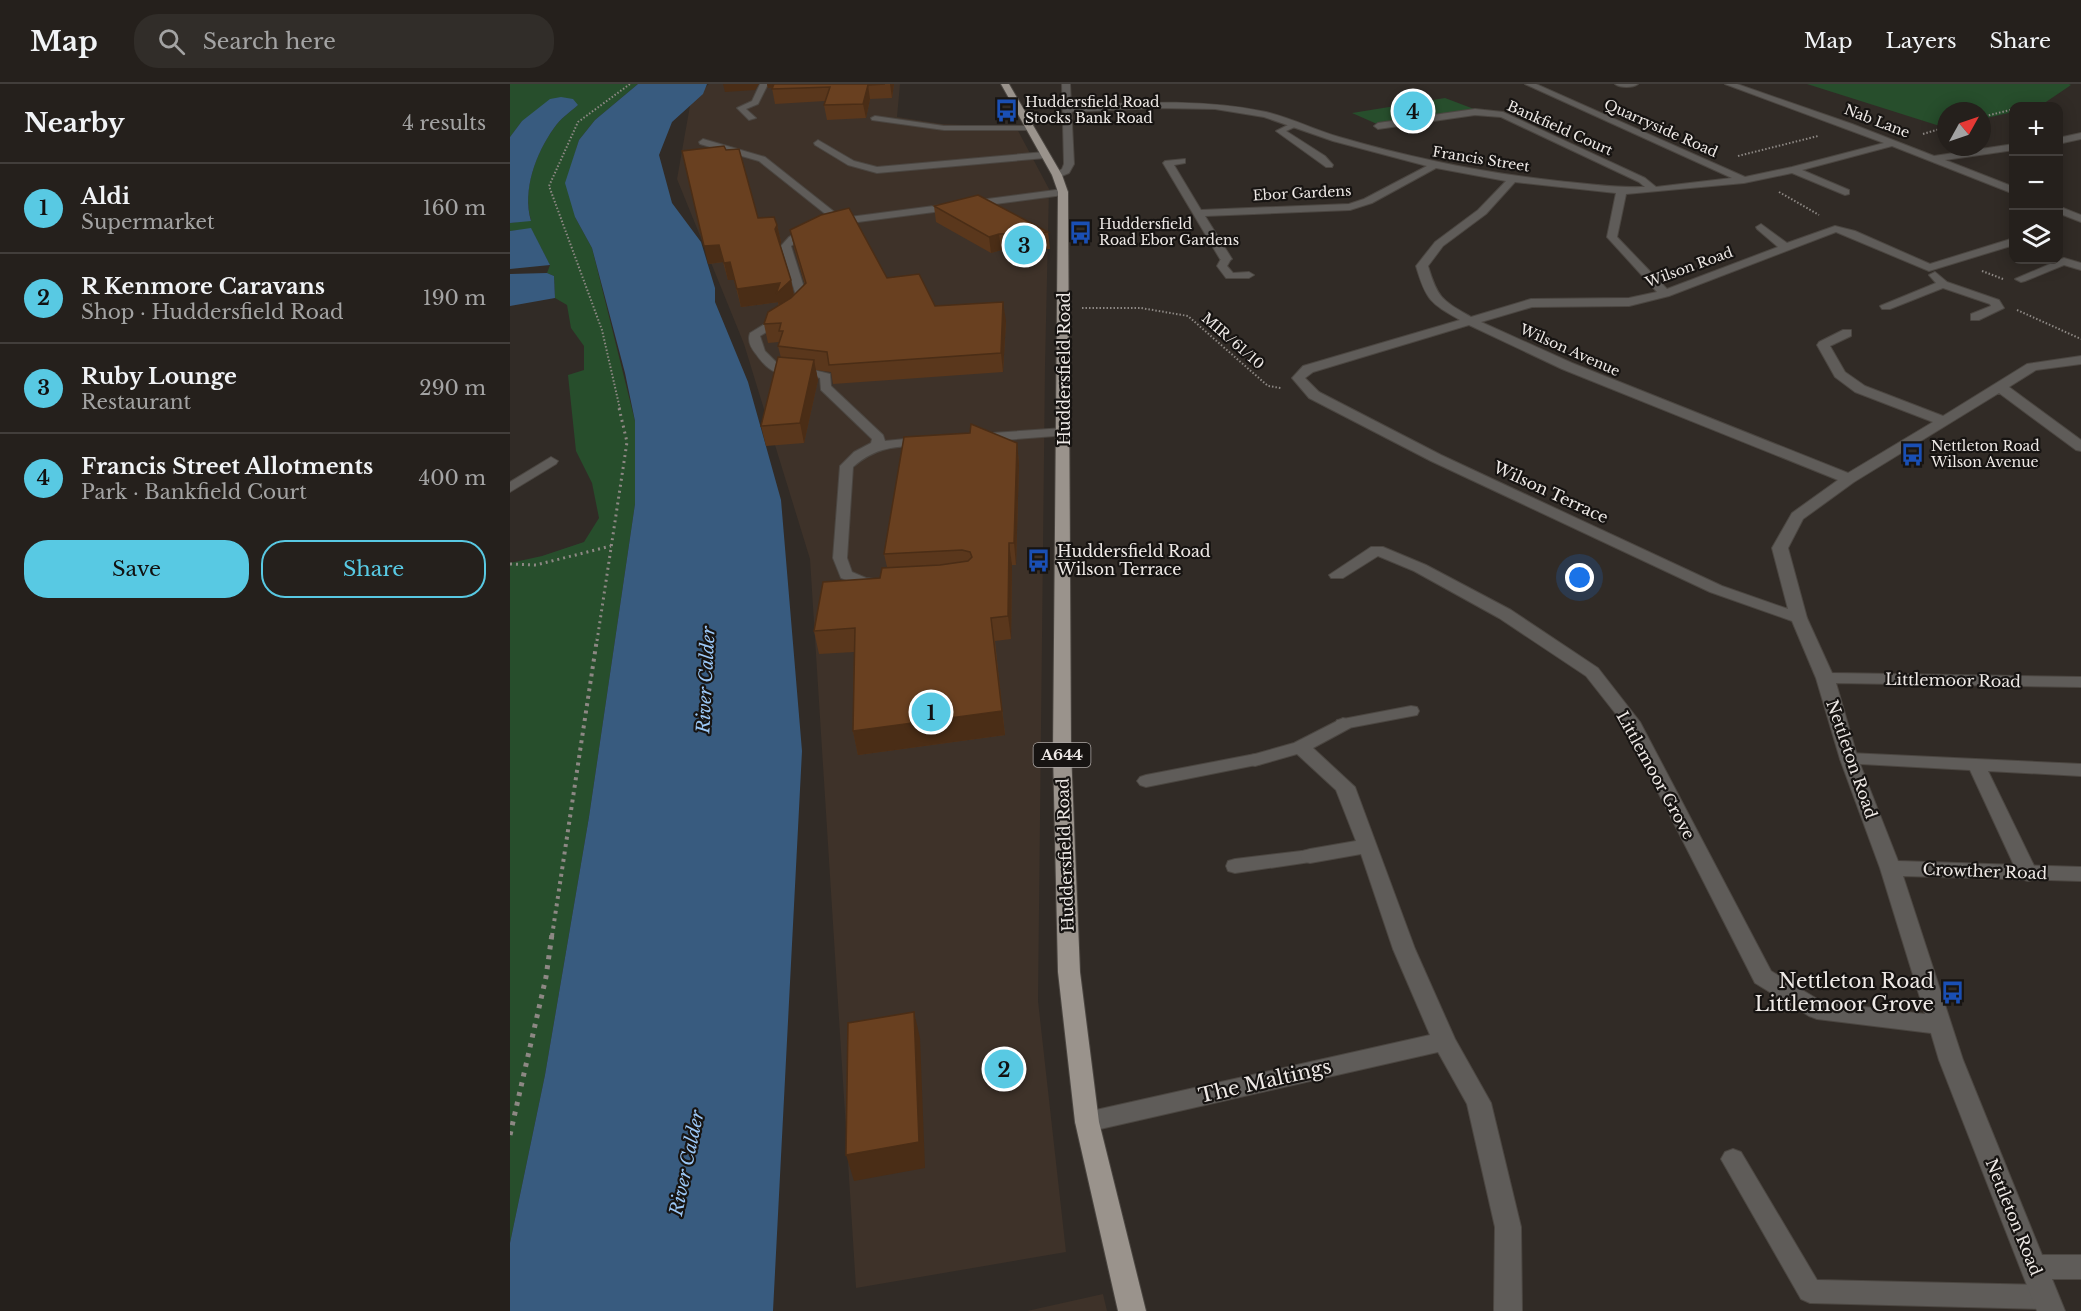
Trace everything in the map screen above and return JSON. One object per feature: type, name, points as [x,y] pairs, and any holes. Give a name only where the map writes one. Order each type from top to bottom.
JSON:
[{"type":"highway","points":[[1005,84],[1060,184]]},
{"type":"highway","name":"Huddersfield Road","points":[[1060,184],[1064,309],[1064,432],[1060,543],[1063,774],[1069,972],[1087,1122],[1132,1311]]},
{"type":"street","points":[[1060,184],[1069,164],[1066,84]]},
{"type":"street","name":"Quarryside Road","points":[[1532,85],[1549,84]]},
{"type":"street","name":"Quarryside Road","points":[[1619,84],[1634,84]]},
{"type":"street","name":"Nab Lane","points":[[1729,84],[1894,143],[2009,189]]},
{"type":"street","name":"Quarryside Road","points":[[1532,85],[1707,164],[1747,179]]},
{"type":"street","name":"Francis Street","points":[[1066,110],[1157,105],[1215,106],[1266,115],[1387,154],[1435,165],[1513,179],[1622,191],[1654,190],[1747,179],[1792,170],[1894,143]]},
{"type":"street","name":"Bankfield Court","points":[[1378,126],[1475,112],[1503,115],[1642,180],[1654,190]]},
{"type":"street","points":[[2063,140],[2079,138]]},
{"type":"street","points":[[1935,159],[2009,148]]},
{"type":"street","points":[[1182,161],[1168,163],[1226,259]]},
{"type":"street","name":"Ebor Gardens","points":[[1198,213],[1350,207],[1368,201],[1435,165]]},
{"type":"street","points":[[1792,170],[1845,192]]},
{"type":"street","name":"Wilson Avenue","points":[[1513,179],[1482,212],[1439,244],[1422,266],[1429,290],[1439,303],[1470,321],[1567,366],[1849,479]]},
{"type":"street","points":[[1622,191],[1612,237],[1665,294]]},
{"type":"street","points":[[2060,210],[2081,219]]},
{"type":"street","points":[[2070,223],[2081,219]]},
{"type":"street","points":[[1761,226],[1785,247]]},
{"type":"street","points":[[1835,229],[1851,233],[1929,268],[1943,284],[1995,302],[1998,308],[1975,317]]},
{"type":"street","name":"Wilson Road","points":[[1298,378],[1308,369],[1531,303],[1629,302],[1665,294],[1835,229]]},
{"type":"street","points":[[1929,268],[2009,242]]},
{"type":"street","points":[[2021,279],[2064,261],[2081,267]]},
{"type":"street","points":[[1886,306],[1943,284]]},
{"type":"street","points":[[1847,333],[1823,345],[1840,374],[1860,388],[1944,421]]},
{"type":"street","name":"Nettleton Road","points":[[2048,1304],[1951,1060],[1890,868],[1849,759],[1825,678],[1799,618],[1780,548],[1797,516],[1849,479],[2032,367],[2081,360]]},
{"type":"street","name":"Wilson Terrace","points":[[1298,378],[1314,395],[1436,458],[1705,584],[1799,618]]},
{"type":"street","points":[[2000,386],[2081,447]]},
{"type":"street","name":"Littlemoor Grove","points":[[1337,575],[1377,550],[1420,568],[1505,614],[1592,672],[1631,722],[1763,977],[1817,1010],[1940,1025]]},
{"type":"street","name":"Littlemoor Road","points":[[1825,678],[2081,682]]},
{"type":"street","points":[[1255,760],[1300,747],[1343,724]]},
{"type":"street","points":[[1300,747],[1345,787],[1404,949],[1444,1041],[1479,1103],[1508,1227],[1508,1311]]},
{"type":"street","points":[[1311,856],[1368,846]]},
{"type":"street","name":"Crowther Road","points":[[1890,868],[2081,874]]},
{"type":"street","name":"The Maltings","points":[[1087,1122],[1444,1041]]},
{"type":"street","points":[[2034,1267],[2081,1267]]},
{"type":"lane","points":[[752,118],[741,108],[755,102],[764,84]]},
{"type":"lane","points":[[875,118],[944,128],[1030,128]]},
{"type":"lane","points":[[1294,125],[1280,131],[1329,165]]},
{"type":"lane","points":[[704,142],[762,159],[840,221]]},
{"type":"lane","points":[[818,143],[851,163],[877,170],[1045,155]]},
{"type":"lane","points":[[877,445],[879,438],[825,387],[826,377],[824,375],[787,374],[776,370],[769,365],[755,346],[754,334],[790,314],[803,300],[798,291],[786,246],[802,233],[840,221],[1060,184]]},
{"type":"lane","points":[[1226,259],[1222,266],[1230,276],[1249,275]]},
{"type":"lane","points":[[969,438],[1064,432]]},
{"type":"lane","points":[[887,584],[864,582],[846,575],[840,558],[847,466],[859,455],[877,445],[934,441]]},
{"type":"lane","points":[[510,488],[551,461]]},
{"type":"lane","points":[[1343,724],[1411,711]]},
{"type":"lane","points":[[1849,759],[2081,770]]},
{"type":"lane","points":[[1146,781],[1255,760]]},
{"type":"lane","points":[[1976,764],[2028,874]]},
{"type":"lane","points":[[1234,866],[1311,856]]},
{"type":"lane","points":[[1733,1159],[1810,1291],[2048,1304]]},
{"type":"path","points":[[510,1135],[546,977],[627,442],[602,330],[549,186],[578,122],[630,84]]},
{"type":"path","points":[[1991,115],[2009,110]]},
{"type":"path","points":[[1707,164],[1851,127]]},
{"type":"path","points":[[1747,179],[1806,208],[1835,229]]},
{"type":"path","points":[[1957,260],[2011,282],[2021,279]]},
{"type":"path","name":"MIR/61/10","points":[[1064,309],[1141,308],[1188,316],[1268,386],[1314,395]]},
{"type":"path","points":[[510,564],[536,565],[611,546]]},
{"type":"shaded area","points":[[709,84],[900,84],[897,117],[942,124],[1015,125],[1049,189],[1038,1001],[1066,1252],[856,1288],[810,559],[744,344],[677,179],[691,100]]},
{"type":"shaded area","points":[[1103,1294],[1107,1311],[1027,1311]]},
{"type":"green space","points":[[510,84],[638,84],[595,120],[579,140],[573,160],[575,217],[592,248],[635,421],[635,504],[589,817],[545,1075],[510,1243],[510,563],[542,556],[584,542],[599,518],[592,483],[576,451],[568,375],[584,370],[584,346],[571,328],[567,305],[555,298],[554,276],[547,273],[550,265],[531,229],[510,231],[510,223],[531,220],[528,196],[536,160],[556,125],[578,105],[522,121],[510,137]]},
{"type":"green space","points":[[1807,84],[2071,85],[2046,102],[2009,102],[2009,113],[1991,117],[1991,102],[1937,102],[1937,125]]},
{"type":"green space","points":[[1445,98],[1474,109],[1377,124],[1352,113]]},
{"type":"water","name":"River Calder","points":[[638,84],[707,84],[703,94],[672,122],[659,155],[672,203],[701,242],[715,288],[715,302],[748,382],[781,500],[802,751],[773,1311],[510,1311],[510,1243],[545,1075],[589,817],[635,504],[635,421],[625,373],[592,248],[575,217],[565,183],[579,140],[595,120]]},
{"type":"water","points":[[561,97],[573,99],[578,105],[556,125],[536,160],[528,197],[531,221],[510,223],[510,137],[522,121],[550,99]]},
{"type":"water","points":[[531,228],[550,265],[510,269],[510,231]]},
{"type":"water","points":[[547,273],[554,276],[555,298],[510,306],[510,274]]},
{"type":"building","points":[[774,84],[885,84],[868,85],[863,104],[824,105],[830,87],[772,89]]},
{"type":"building","points":[[724,146],[726,150],[739,149],[758,218],[774,217],[777,225],[775,229],[791,280],[776,294],[780,283],[737,289],[730,262],[724,263],[719,245],[704,246],[682,151]]},
{"type":"building","points":[[978,195],[1048,232],[999,234],[989,237],[934,206]]},
{"type":"building","points":[[849,208],[887,278],[919,274],[935,306],[1003,302],[1001,353],[829,365],[827,352],[778,346],[783,331],[779,331],[781,323],[764,324],[768,312],[791,298],[806,283],[790,230],[821,215]]},
{"type":"building","points":[[778,357],[814,360],[800,423],[761,426]]},
{"type":"building","points":[[971,424],[1017,443],[1014,543],[1009,543],[1008,616],[991,618],[1002,711],[853,731],[855,628],[814,631],[823,582],[880,578],[882,568],[940,565],[968,561],[972,557],[970,552],[962,550],[884,554],[904,437],[970,433]]},
{"type":"building","points":[[914,1012],[919,1142],[846,1155],[848,1023]]},
{"type":"place","name":"Huddersfield Road Stocks Bank Road","points":[[1007,110]]},
{"type":"place","name":"Francis Street Allotments","points":[[1413,111]]},
{"type":"place","name":"Huddersfield Road Ebor Gardens","points":[[1081,232]]},
{"type":"place","name":"Ruby Lounge","points":[[1024,245]]},
{"type":"place","name":"Nettleton Road Wilson Avenue","points":[[1913,454]]},
{"type":"place","name":"Huddersfield Road Wilson Terrace","points":[[1039,560]]},
{"type":"place","name":"Aldi","points":[[931,712]]},
{"type":"place","name":"Nettleton Road Littlemoor Grove","points":[[1952,992]]},
{"type":"place","name":"R Kenmore Caravans","points":[[1004,1069]]}]
